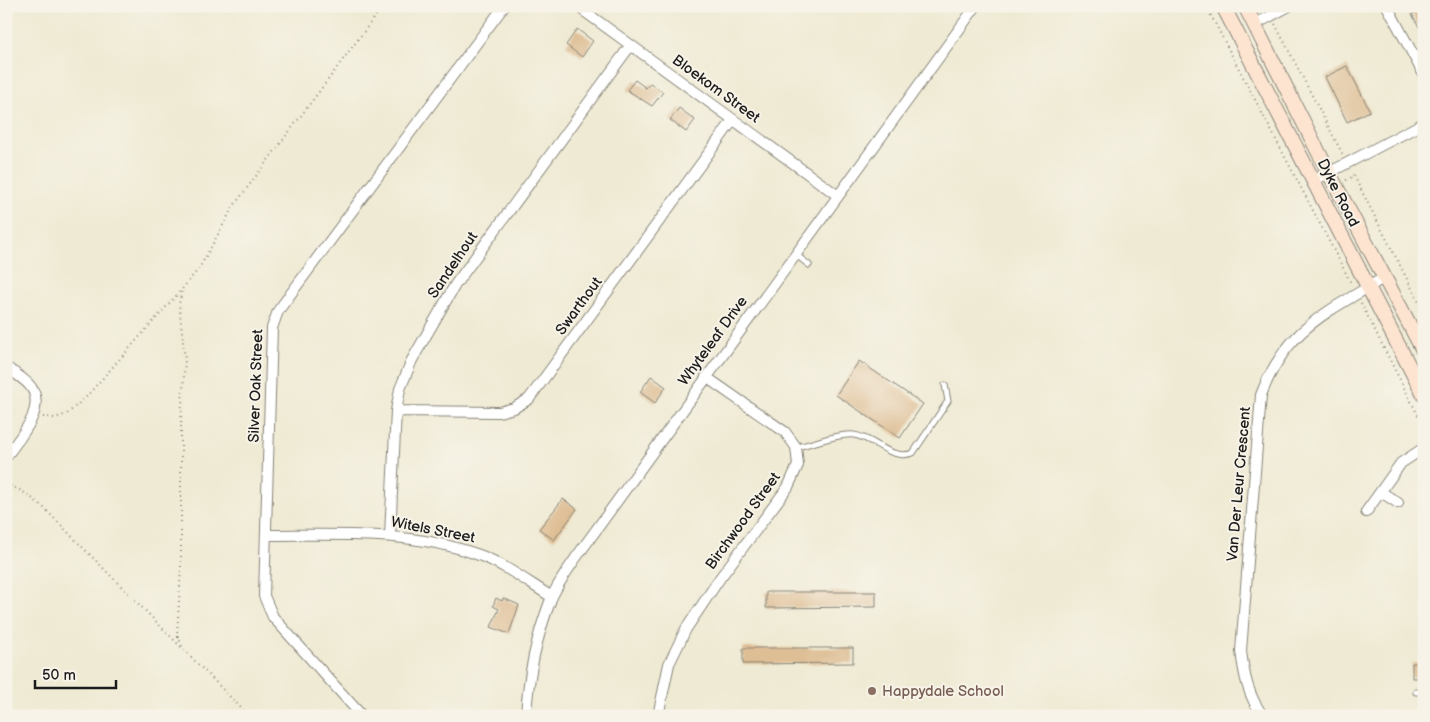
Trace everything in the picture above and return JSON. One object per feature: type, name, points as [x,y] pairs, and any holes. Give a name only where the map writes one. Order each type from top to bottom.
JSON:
[{"type":"street","name":"Silver Oak Street","points":[[362,716],[270,612],[264,587],[271,333],[275,318],[504,6]]},
{"type":"street","name":"Bloekom Street","points":[[577,6],[837,195]]},
{"type":"street","name":"Whyteleaf Drive","points":[[526,716],[527,694],[538,640],[552,597],[575,559],[837,195],[976,6]]},
{"type":"street","name":"Dyke Road","points":[[1223,6],[1313,181],[1362,290],[1424,394]]},
{"type":"street","name":"Dyke Road","points":[[1245,6],[1329,173],[1424,352]]},
{"type":"street","points":[[1254,25],[1289,6]]},
{"type":"street","points":[[1387,6],[1420,55],[1424,75]]},
{"type":"street","name":"Sandelhout","points":[[390,535],[396,411],[400,388],[412,360],[455,285],[630,46]]},
{"type":"street","name":"Swarthout","points":[[396,411],[499,412],[514,408],[529,399],[733,120]]},
{"type":"street","points":[[1313,181],[1424,123]]},
{"type":"street","name":"Van Der Leur Crescent","points":[[1263,716],[1253,703],[1247,684],[1241,650],[1261,395],[1276,362],[1298,334],[1316,318],[1385,277]]},
{"type":"street","points":[[6,367],[32,389],[35,398],[33,417],[6,457]]},
{"type":"street","points":[[706,376],[785,432],[796,447]]},
{"type":"street","name":"Birchwood Street","points":[[658,716],[665,678],[676,647],[696,613],[794,477],[798,465],[796,447]]},
{"type":"street","points":[[1366,512],[1401,463],[1424,448]]},
{"type":"street","points":[[1381,492],[1398,503]]},
{"type":"street","name":"Witels Street","points":[[266,535],[390,535],[480,555],[552,597]]},
{"type":"lane","points":[[795,254],[809,264]]},
{"type":"lane","points":[[796,447],[851,435],[863,438],[897,455],[913,453],[948,401],[945,386]]},
{"type":"lane","points":[[1416,692],[1424,692]]},
{"type":"path","points":[[33,417],[55,418],[71,410],[86,397],[183,288],[200,267],[233,207],[384,6]]},
{"type":"path","points":[[1206,6],[1362,290],[1424,427]]},
{"type":"path","points":[[1271,16],[1424,312]]},
{"type":"path","points":[[1336,186],[1354,176]]},
{"type":"path","points":[[182,646],[177,634],[181,569],[181,419],[185,360],[178,304],[183,288]]},
{"type":"path","points":[[6,483],[27,494],[44,508],[249,716]]},
{"type":"building","points":[[1424,8],[1424,36],[1412,14]]},
{"type":"building","points":[[577,29],[593,41],[582,57],[566,45]]},
{"type":"building","points":[[1347,66],[1370,111],[1347,122],[1325,77]]},
{"type":"building","points":[[635,80],[646,88],[650,83],[663,92],[652,106],[627,90]]},
{"type":"building","points":[[679,108],[695,120],[686,132],[670,120]]},
{"type":"building","points":[[859,361],[923,404],[900,438],[836,395]]},
{"type":"building","points":[[651,376],[666,387],[655,403],[640,392]]},
{"type":"building","points":[[563,499],[577,509],[554,540],[539,529]]},
{"type":"building","points":[[766,592],[876,592],[876,607],[766,608]]},
{"type":"building","points":[[496,598],[502,601],[503,598],[519,605],[509,634],[491,627],[499,609],[493,606]]},
{"type":"building","points":[[743,648],[853,648],[853,663],[743,664]]},
{"type":"building","points":[[1412,663],[1424,663],[1424,678],[1412,678]]},
{"type":"place","name":"Happydale School","points":[[872,691]]}]
